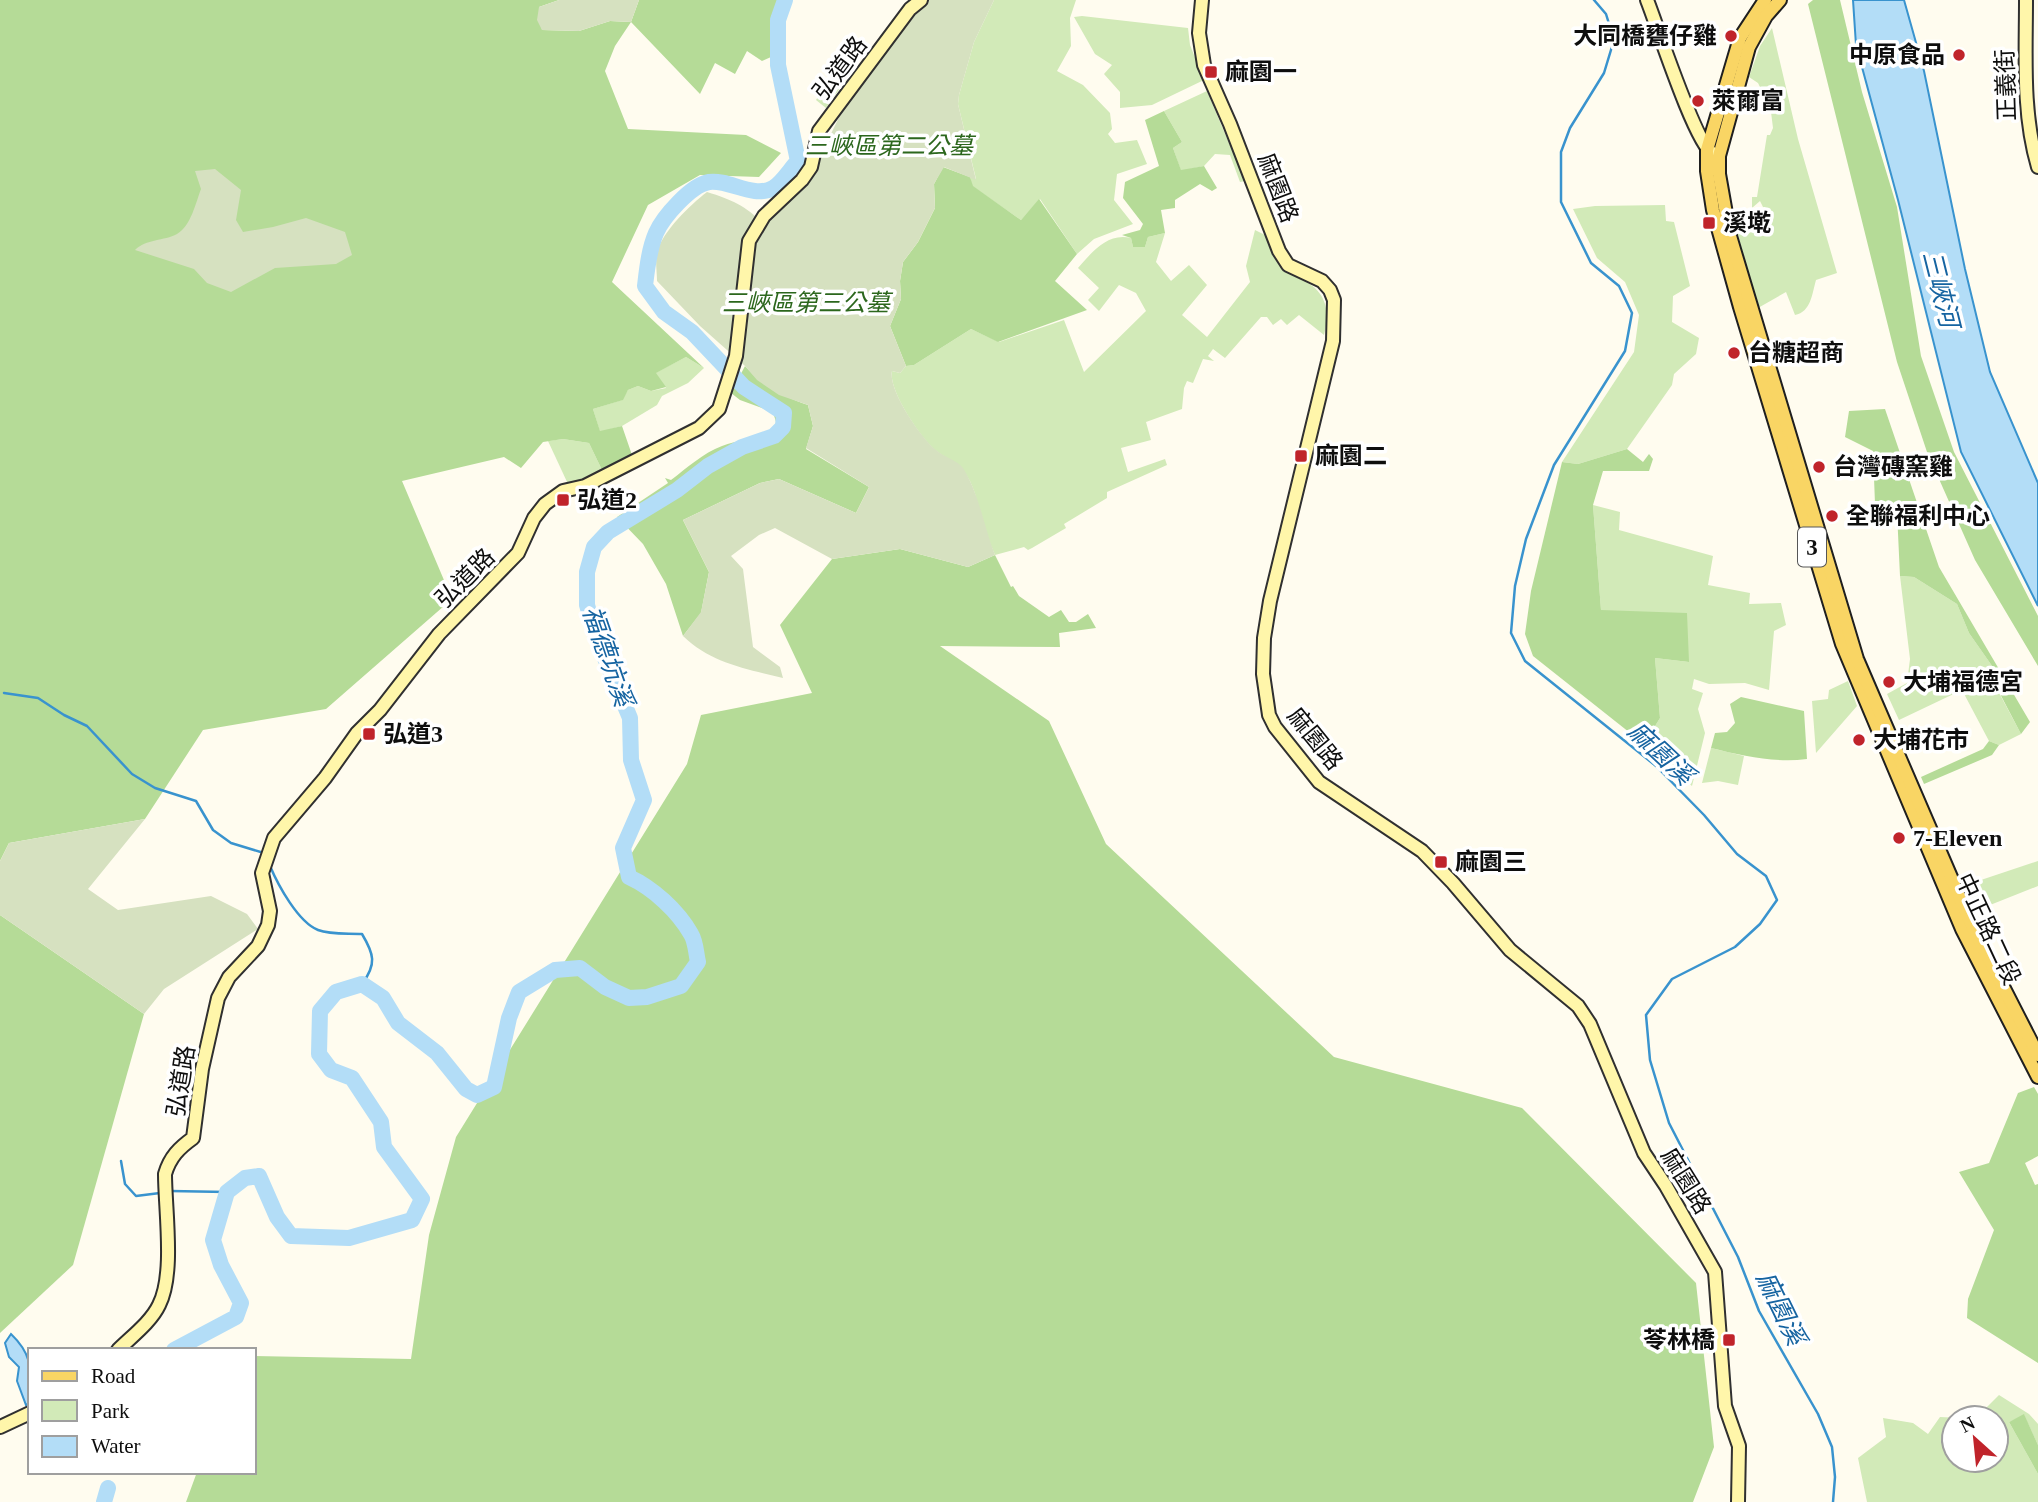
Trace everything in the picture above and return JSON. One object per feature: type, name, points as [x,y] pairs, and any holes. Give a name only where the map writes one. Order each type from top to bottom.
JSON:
[{"type":"main road","name":"中正路二段","points":[[1765,0],[1740,37],[1713,153],[1730,236],[1857,659],[1972,926],[2038,1055]]},
{"type":"main road","name":"中正路二段","points":[[1780,0],[1766,16],[1749,47],[1707,171],[1713,211],[1842,644],[1962,929],[2038,1077]]},
{"type":"street","name":"弘道路","points":[[120,1348],[151,1317],[162,1298],[168,1266],[165,1174],[168,1162],[193,1138],[202,1069],[218,998],[229,977],[249,958],[265,933],[270,911],[262,873],[274,838],[439,634],[518,554],[534,518],[544,504],[563,491],[585,486],[699,428],[719,409],[736,356],[749,241],[764,216],[799,186],[811,167],[819,131],[910,9],[922,0]]},
{"type":"street","name":"麻園路","points":[[1202,0],[1199,33],[1204,65],[1279,251],[1288,265],[1322,281],[1334,300],[1333,341],[1266,626],[1262,674],[1269,715],[1275,727],[1319,782],[1422,851],[1510,950],[1578,1006],[1590,1024],[1644,1153],[1716,1272],[1725,1406],[1739,1446],[1738,1502]]},
{"type":"street","points":[[1647,0],[1694,125],[1713,153]]},
{"type":"street","name":"正義街","points":[[2026,0],[2026,110],[2029,138],[2038,167]]},
{"type":"street","points":[[0,1427],[28,1414]]},
{"type":"green space","points":[[0,0],[559,0],[539,7],[542,30],[579,31],[610,21],[631,22],[615,46],[605,71],[628,129],[746,135],[781,153],[759,177],[700,175],[648,205],[612,282],[704,368],[686,357],[656,373],[666,387],[651,391],[638,386],[628,390],[623,400],[593,409],[600,431],[622,426],[632,455],[602,470],[589,443],[563,439],[543,442],[521,468],[504,457],[402,481],[452,599],[326,709],[203,730],[145,819],[9,843],[0,861]]},
{"type":"green space","points":[[559,0],[639,0],[631,22],[610,21],[579,31],[542,30],[537,20],[539,7]]},
{"type":"green space","points":[[639,0],[778,0],[771,17],[771,57],[762,61],[747,51],[735,74],[715,63],[700,94],[631,22]]},
{"type":"green space","points":[[927,0],[994,0],[974,42],[958,104],[976,180],[944,167],[934,184],[935,208],[918,242],[903,262],[901,299],[890,326],[906,366],[900,373],[892,371],[892,379],[900,401],[922,435],[936,450],[963,468],[969,478],[995,555],[968,567],[900,549],[832,559],[775,528],[759,535],[731,556],[743,569],[753,647],[780,667],[783,678],[742,668],[705,653],[683,636],[701,612],[709,572],[683,520],[760,483],[779,479],[856,513],[869,487],[806,448],[813,426],[808,405],[779,395],[757,380],[700,326],[657,281],[657,252],[671,227],[707,192],[739,204],[766,226],[771,216],[806,185],[845,105]]},
{"type":"green space","points":[[994,0],[1076,0],[1070,18],[1071,46],[1057,71],[1083,85],[1110,113],[1112,129],[1108,134],[1115,143],[1137,140],[1147,164],[1117,174],[1114,200],[1133,224],[1094,239],[1077,254],[1040,199],[1021,220],[972,186],[970,177],[976,179],[958,104],[959,95],[974,42]]},
{"type":"green space","points":[[1813,0],[1840,0],[1862,92],[1897,207],[1921,356],[1954,452],[2038,616],[2038,666],[1975,560],[1927,452],[1897,362],[1808,4]]},
{"type":"green space","points":[[1074,17],[1188,28],[1190,45],[1204,80],[1152,105],[1120,108],[1120,92],[1104,74],[1112,65],[1095,54]]},
{"type":"green space","points":[[1772,28],[1798,139],[1837,273],[1816,280],[1808,306],[1795,315],[1786,292],[1758,308],[1735,224],[1750,229],[1757,226],[1764,209],[1760,201],[1752,208],[1752,197],[1757,197],[1767,135],[1770,135],[1773,128],[1771,112],[1760,105],[1758,95],[1761,89],[1758,83],[1749,77],[1760,46]]},
{"type":"green space","points":[[845,54],[857,64],[826,108],[816,100]]},
{"type":"green space","points":[[1207,91],[1245,181],[1240,182],[1230,155],[1215,154],[1204,166],[1181,171],[1173,148],[1182,142],[1164,111]]},
{"type":"green space","points":[[1164,111],[1182,142],[1173,148],[1181,170],[1204,166],[1217,188],[1212,191],[1200,184],[1175,200],[1175,208],[1161,210],[1165,233],[1148,237],[1145,247],[1133,247],[1131,238],[1122,235],[1140,230],[1143,224],[1123,198],[1125,182],[1159,166],[1145,120]]},
{"type":"green space","points":[[943,167],[970,177],[973,186],[1021,220],[1039,199],[1077,254],[1055,281],[1087,310],[998,342],[971,329],[914,365],[906,366],[890,326],[901,299],[903,262],[918,242],[935,208],[934,184]]},
{"type":"green space","points":[[215,169],[241,190],[236,220],[243,232],[306,218],[345,232],[352,255],[336,264],[275,268],[231,292],[207,283],[194,269],[135,250],[139,246],[172,236],[182,230],[201,189],[195,171]]},
{"type":"green space","points":[[1665,205],[1666,221],[1674,222],[1690,286],[1673,296],[1672,322],[1699,338],[1696,354],[1674,374],[1672,385],[1627,449],[1578,464],[1562,462],[1634,352],[1639,315],[1625,282],[1597,258],[1573,209]]},
{"type":"green space","points":[[1255,230],[1265,235],[1283,271],[1305,281],[1320,293],[1326,311],[1324,335],[1299,315],[1287,325],[1281,319],[1273,325],[1267,317],[1261,317],[1225,358],[1213,349],[1208,356],[1214,361],[1203,359],[1193,383],[1187,381],[1182,409],[1146,422],[1151,440],[1121,448],[1128,472],[1165,459],[1167,465],[1107,492],[1107,498],[1064,524],[1066,528],[1032,548],[1028,550],[1024,547],[995,555],[969,479],[958,466],[935,450],[921,435],[895,390],[892,371],[900,373],[906,366],[914,365],[971,329],[999,342],[1064,320],[1084,372],[1146,311],[1136,293],[1119,285],[1099,311],[1088,300],[1099,288],[1078,268],[1101,245],[1123,237],[1131,238],[1133,247],[1145,247],[1148,237],[1165,233],[1156,262],[1171,281],[1189,265],[1207,285],[1182,315],[1207,337],[1250,282],[1246,266]]},
{"type":"green space","points":[[686,357],[704,368],[688,383],[662,396],[657,405],[622,426],[600,432],[593,409],[622,400],[628,390],[638,386],[651,391],[666,388],[655,373]]},
{"type":"green space","points":[[745,366],[774,390],[808,405],[813,426],[806,449],[869,487],[856,513],[779,479],[760,483],[683,520],[709,572],[701,613],[683,636],[666,584],[643,544],[617,517],[668,483],[665,478],[671,480],[715,449],[761,436],[774,429],[776,422],[773,412],[740,400],[731,393]]},
{"type":"green space","points":[[1885,409],[1939,567],[2030,722],[2021,734],[1997,688],[1997,673],[1969,633],[1957,604],[1914,577],[1900,576],[1897,512],[1875,504],[1873,451],[1845,437],[1849,411]]},
{"type":"green space","points":[[563,439],[589,443],[602,470],[586,479],[568,484],[548,441]]},
{"type":"green space","points":[[1627,449],[1643,462],[1649,454],[1653,459],[1649,471],[1603,471],[1593,505],[1601,610],[1687,613],[1689,662],[1655,658],[1660,718],[1644,744],[1533,656],[1525,634],[1531,591],[1562,462],[1578,464]]},
{"type":"green space","points":[[1593,505],[1620,512],[1619,530],[1713,556],[1708,585],[1750,593],[1749,604],[1781,603],[1786,625],[1774,631],[1769,690],[1745,683],[1709,684],[1694,679],[1692,689],[1703,693],[1698,709],[1705,733],[1692,786],[1644,744],[1660,718],[1655,658],[1689,662],[1601,610]]},
{"type":"green space","points":[[900,549],[968,567],[995,555],[1011,587],[1013,586],[1019,596],[1049,617],[1061,610],[1069,622],[1076,622],[1088,614],[1096,628],[1059,633],[1060,647],[940,646],[1049,721],[1106,844],[1334,1057],[1522,1108],[1696,1283],[1714,1447],[1693,1502],[186,1502],[196,1474],[256,1474],[256,1356],[411,1359],[429,1235],[456,1137],[687,764],[701,715],[812,693],[780,625],[832,559]]},
{"type":"green space","points":[[1900,576],[1914,577],[1957,604],[1969,633],[1997,673],[1997,689],[2021,734],[1999,745],[1989,741],[1962,690],[1899,720],[1887,694],[1907,683],[1910,659]]},
{"type":"green space","points":[[1848,681],[1857,706],[1816,753],[1812,701],[1828,699],[1829,690]]},
{"type":"green space","points":[[1741,697],[1804,711],[1807,759],[1771,759],[1711,748],[1715,733],[1727,732],[1735,723],[1730,704]]},
{"type":"green space","points":[[1989,741],[1999,745],[1992,755],[1924,784],[1921,777],[1983,749]]},
{"type":"green space","points":[[1711,748],[1744,756],[1738,785],[1718,781],[1702,783]]},
{"type":"green space","points":[[145,819],[88,889],[118,910],[211,896],[247,914],[258,929],[164,989],[144,1014],[0,915],[0,861],[9,843]]},
{"type":"green space","points":[[2038,861],[2038,886],[1975,911],[1966,885]]},
{"type":"green space","points":[[0,915],[144,1014],[73,1265],[0,1333]]},
{"type":"green space","points":[[2034,1087],[2038,1094],[2038,1156],[2025,1163],[2035,1185],[2038,1184],[2038,1363],[1967,1318],[1968,1299],[1994,1230],[1959,1172],[1989,1163],[2018,1093]]},
{"type":"green space","points":[[1999,1395],[2029,1414],[2038,1424],[2038,1445],[2024,1415],[2010,1422],[2010,1404],[1990,1404]]},
{"type":"green space","points":[[2024,1414],[2038,1445],[2038,1474],[2010,1424]]},
{"type":"green space","points":[[1940,1417],[1940,1474],[2010,1474],[2010,1424],[2038,1474],[2038,1502],[1867,1502],[1858,1458],[1886,1437],[1883,1418],[1913,1423],[1928,1434]]},
{"type":"water","name":"三峽河","points":[[1853,0],[1904,0],[1924,71],[1965,269],[1990,372],[2038,483],[2038,606],[1961,452],[1856,45]]},
{"type":"water","points":[[11,1334],[28,1358],[26,1405],[17,1381],[19,1367],[9,1357],[5,1343]]},
{"type":"waterway","name":"福德坑溪","points":[[178,1348],[236,1317],[241,1303],[221,1265],[213,1240],[227,1192],[245,1178],[259,1176],[277,1217],[291,1236],[349,1238],[412,1220],[422,1199],[384,1147],[381,1122],[352,1078],[331,1070],[319,1054],[320,1011],[336,992],[362,984],[383,998],[398,1023],[437,1053],[466,1089],[477,1095],[494,1087],[509,1018],[519,992],[555,970],[580,968],[605,987],[629,998],[647,997],[681,986],[698,962],[693,937],[686,925],[656,894],[629,877],[623,848],[644,800],[631,760],[630,718],[597,639],[587,605],[587,572],[594,547],[608,532],[677,490],[708,466],[742,447],[774,436],[783,427],[784,413],[744,387],[692,332],[664,312],[645,286],[656,233],[686,195],[709,182],[765,191],[780,183],[798,161],[778,65],[778,20],[785,0]]},
{"type":"waterway","name":"麻園溪","points":[[1594,0],[1606,14],[1614,40],[1604,73],[1570,128],[1561,152],[1561,202],[1591,263],[1619,286],[1632,313],[1625,351],[1554,465],[1526,539],[1515,586],[1511,633],[1525,661],[1656,766],[1704,815],[1737,854],[1766,876],[1777,900],[1760,924],[1735,947],[1672,979],[1646,1015],[1650,1060],[1669,1123],[1738,1257],[1759,1311],[1818,1414],[1832,1447],[1835,1477],[1833,1502]]},
{"type":"waterway","points":[[4,693],[38,698],[87,726],[132,774],[155,788],[196,801],[213,830],[231,843],[264,853]]},
{"type":"waterway","points":[[270,866],[290,902],[311,926],[328,933],[362,934],[372,959],[370,971],[362,984]]},
{"type":"waterway","points":[[121,1161],[125,1184],[136,1196],[160,1193]]},
{"type":"waterway","points":[[170,1191],[227,1192]]},
{"type":"waterway","name":"福德坑溪","points":[[104,1502],[108,1488]]},
{"type":"place","name":"大同橋甕仔雞","points":[[1731,36]]},
{"type":"place","name":"中原食品","points":[[1959,55]]},
{"type":"place","name":"麻園一","points":[[1211,72]]},
{"type":"place","name":"萊爾富","points":[[1698,101]]},
{"type":"place","name":"溪墘","points":[[1709,223]]},
{"type":"place","name":"台糖超商","points":[[1734,353]]},
{"type":"place","name":"麻園二","points":[[1301,456]]},
{"type":"place","name":"台灣磚窯雞","points":[[1819,467]]},
{"type":"place","name":"弘道2","points":[[563,500]]},
{"type":"place","name":"全聯福利中心","points":[[1832,516]]},
{"type":"place","name":"大埔福德宮","points":[[1889,682]]},
{"type":"place","name":"弘道3","points":[[369,734]]},
{"type":"place","name":"大埔花市","points":[[1859,740]]},
{"type":"place","name":"7-Eleven","points":[[1899,838]]},
{"type":"place","name":"麻園三","points":[[1441,862]]},
{"type":"place","name":"苓林橋","points":[[1729,1340]]},
{"type":"park label","name":"三峽區第二公墓","points":[[889,146]]},
{"type":"park label","name":"三峽區第三公墓","points":[[806,303]]}]
